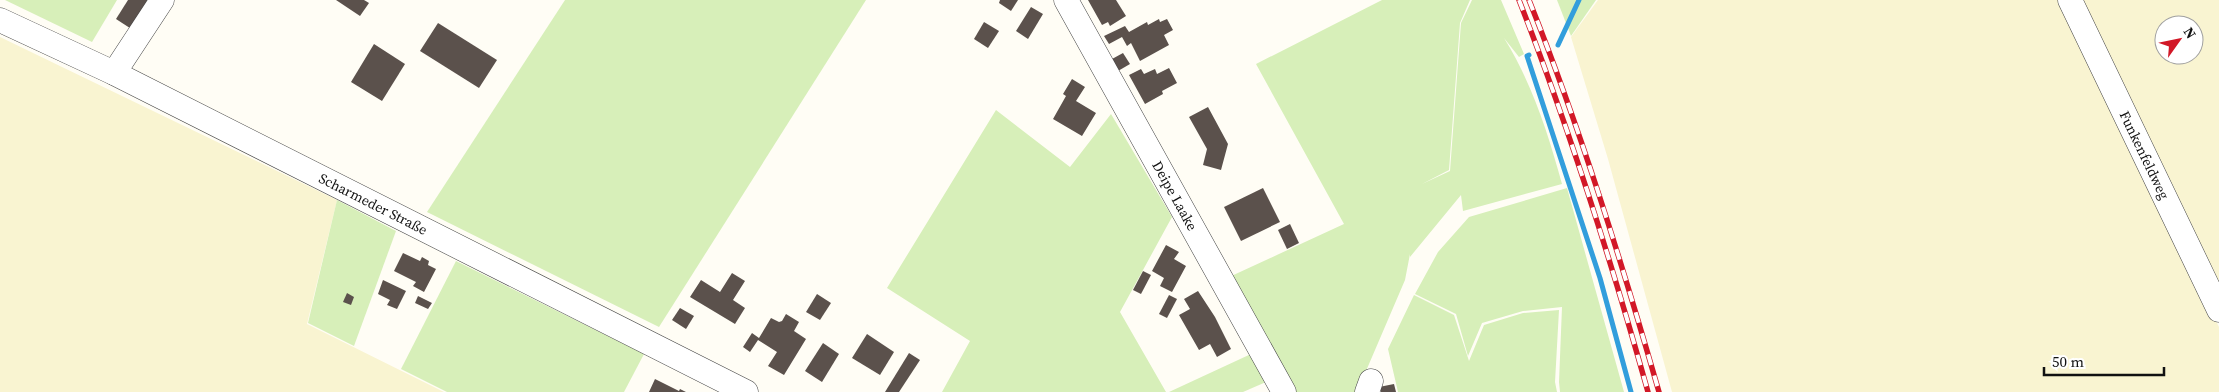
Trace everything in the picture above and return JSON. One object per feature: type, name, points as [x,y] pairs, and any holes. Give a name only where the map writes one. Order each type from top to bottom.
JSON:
[{"type":"street","points":[[114,73],[162,0]]},
{"type":"street","name":"Deipe Laake","points":[[1066,0],[1284,392]]},
{"type":"street","name":"Funkenfeldweg","points":[[2070,0],[2219,310]]},
{"type":"street","name":"Scharmeder Straße","points":[[0,20],[114,73],[746,392]]},
{"type":"shaded area","points":[[1598,0],[2060,0],[2219,327],[2219,392],[1672,392],[1608,159],[1571,37]]},
{"type":"shaded area","points":[[2076,0],[2219,0],[2219,302]]},
{"type":"shaded area","points":[[0,37],[337,200],[307,324],[444,392],[0,392]]},
{"type":"green space","points":[[5,0],[117,0],[92,42]]},
{"type":"green space","points":[[565,0],[866,0],[659,327],[427,212]]},
{"type":"green space","points":[[1382,0],[1470,0],[1460,23],[1449,170],[1422,184],[1450,171],[1461,23],[1472,0],[1501,0],[1524,54],[1519,57],[1504,38],[1531,91],[1551,146],[1562,184],[1463,211],[1461,195],[1410,257],[1410,254],[1405,280],[1357,392],[1291,392],[1227,278],[1344,224],[1256,64]]},
{"type":"green space","points":[[1557,0],[1596,0],[1571,36]]},
{"type":"green space","points":[[996,110],[1070,167],[1111,114],[1172,217],[1120,312],[1166,392],[942,392],[970,341],[887,288]]},
{"type":"green space","points":[[1567,188],[1624,392],[1560,392],[1562,307],[1523,311],[1482,323],[1468,356],[1456,314],[1415,294],[1438,252],[1469,217]]},
{"type":"green space","points":[[337,200],[396,231],[354,346],[308,323]]},
{"type":"green space","points":[[456,261],[644,354],[624,392],[447,392],[401,369]]},
{"type":"green space","points":[[1414,295],[1454,315],[1469,361],[1484,325],[1523,313],[1559,310],[1555,382],[1557,392],[1398,392],[1388,349]]},
{"type":"green space","points":[[1251,354],[1266,382],[1243,392],[1169,392]]},
{"type":"building","points":[[128,0],[151,0],[136,32],[116,19]]},
{"type":"building","points":[[336,0],[364,0],[369,3],[360,16]]},
{"type":"building","points":[[1000,0],[1018,0],[1011,11],[999,3]]},
{"type":"building","points":[[1088,0],[1116,0],[1126,16],[1110,26],[1108,22],[1102,25]]},
{"type":"building","points":[[1031,7],[1043,14],[1028,39],[1016,31]]},
{"type":"building","points":[[1159,19],[1160,22],[1167,19],[1173,30],[1164,35],[1169,45],[1140,61],[1131,43],[1127,46],[1122,37],[1109,44],[1104,36],[1125,26],[1129,32],[1147,22],[1148,25]]},
{"type":"building","points":[[984,22],[999,31],[988,48],[974,39]]},
{"type":"building","points":[[438,23],[497,60],[479,88],[420,51]]},
{"type":"building","points":[[374,44],[405,64],[382,101],[351,82]]},
{"type":"building","points":[[1123,53],[1130,64],[1118,71],[1112,59]]},
{"type":"building","points":[[1169,68],[1177,83],[1162,91],[1163,94],[1145,104],[1129,75],[1141,69],[1144,74],[1155,69],[1157,74]]},
{"type":"building","points":[[1072,79],[1085,87],[1076,101],[1096,113],[1082,136],[1053,119],[1066,96],[1063,94]]},
{"type":"building","points":[[1208,107],[1228,144],[1221,170],[1203,165],[1207,149],[1189,117]]},
{"type":"building","points":[[1263,188],[1280,222],[1241,241],[1224,207]]},
{"type":"building","points":[[1290,224],[1299,243],[1287,249],[1278,230]]},
{"type":"building","points":[[1166,245],[1179,252],[1174,259],[1186,266],[1172,292],[1160,286],[1164,278],[1152,271]]},
{"type":"building","points":[[403,253],[420,261],[422,257],[429,261],[428,265],[436,269],[424,292],[413,286],[416,282],[394,271]]},
{"type":"building","points":[[1143,271],[1151,275],[1141,294],[1133,290]]},
{"type":"building","points":[[732,273],[745,281],[733,300],[745,308],[735,324],[690,297],[701,280],[720,292]]},
{"type":"building","points":[[383,280],[406,291],[397,309],[387,305],[390,300],[378,294]]},
{"type":"building","points":[[1198,291],[1215,317],[1231,349],[1217,357],[1210,344],[1199,350],[1179,315],[1190,309],[1184,299]]},
{"type":"building","points":[[347,293],[354,297],[351,305],[343,302]]},
{"type":"building","points":[[817,294],[831,303],[820,320],[806,312]]},
{"type":"building","points":[[1169,295],[1177,299],[1167,318],[1159,314]]},
{"type":"building","points":[[418,296],[432,303],[428,309],[415,303]]},
{"type":"building","points":[[680,308],[694,316],[686,329],[672,320]]},
{"type":"building","points":[[786,314],[799,322],[794,331],[806,339],[784,375],[768,366],[777,352],[758,340],[750,352],[743,347],[752,333],[759,338],[771,318],[779,322],[782,321]]},
{"type":"building","points":[[867,334],[894,352],[880,375],[852,358]]},
{"type":"building","points":[[823,343],[839,354],[822,382],[805,371]]},
{"type":"building","points":[[909,353],[920,360],[899,392],[885,392]]},
{"type":"building","points":[[655,379],[679,391],[680,389],[686,392],[649,392]]},
{"type":"building","points":[[1394,384],[1396,392],[1381,392],[1379,387]]},
{"type":"waterway","points":[[1558,45],[1579,0]]},
{"type":"waterway","points":[[1529,55],[1527,56],[1600,278],[1631,392]]},
{"type":"railway","points":[[1519,0],[1555,97],[1588,195],[1648,392]]},
{"type":"railway","points":[[1529,0],[1548,48],[1599,195],[1659,392]]}]
